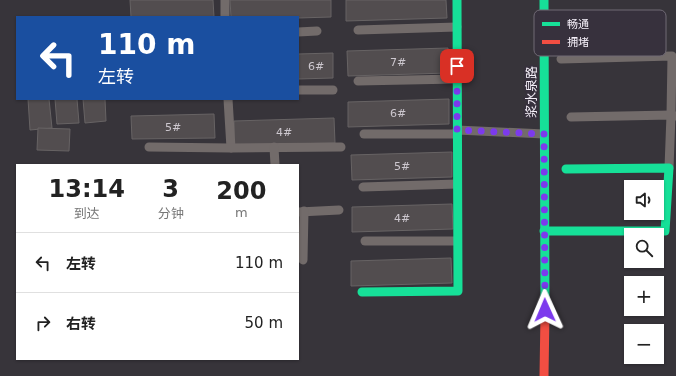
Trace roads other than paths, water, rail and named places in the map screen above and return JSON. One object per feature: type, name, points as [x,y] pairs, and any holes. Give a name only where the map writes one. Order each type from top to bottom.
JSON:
[{"type":"street","points":[[225,0],[225,16]]},
{"type":"street","points":[[362,292],[458,291],[457,0]]},
{"type":"street","points":[[358,30],[457,28]]},
{"type":"street","points":[[299,32],[317,31]]},
{"type":"street","name":"浆水泉路","points":[[544,56],[544,376]]},
{"type":"street","points":[[544,231],[664,231],[673,115],[672,56],[561,59]]},
{"type":"street","points":[[358,81],[457,79]]},
{"type":"street","points":[[299,90],[333,90]]},
{"type":"street","points":[[228,100],[231,148]]},
{"type":"street","points":[[571,117],[673,115]]},
{"type":"street","points":[[364,134],[457,132],[544,134]]},
{"type":"street","points":[[149,147],[341,147]]},
{"type":"street","points":[[274,147],[275,164]]},
{"type":"street","points":[[566,169],[669,168]]},
{"type":"street","points":[[363,187],[457,184]]},
{"type":"street","points":[[303,260],[301,212],[339,210]]},
{"type":"street","points":[[364,241],[457,242]]}]
